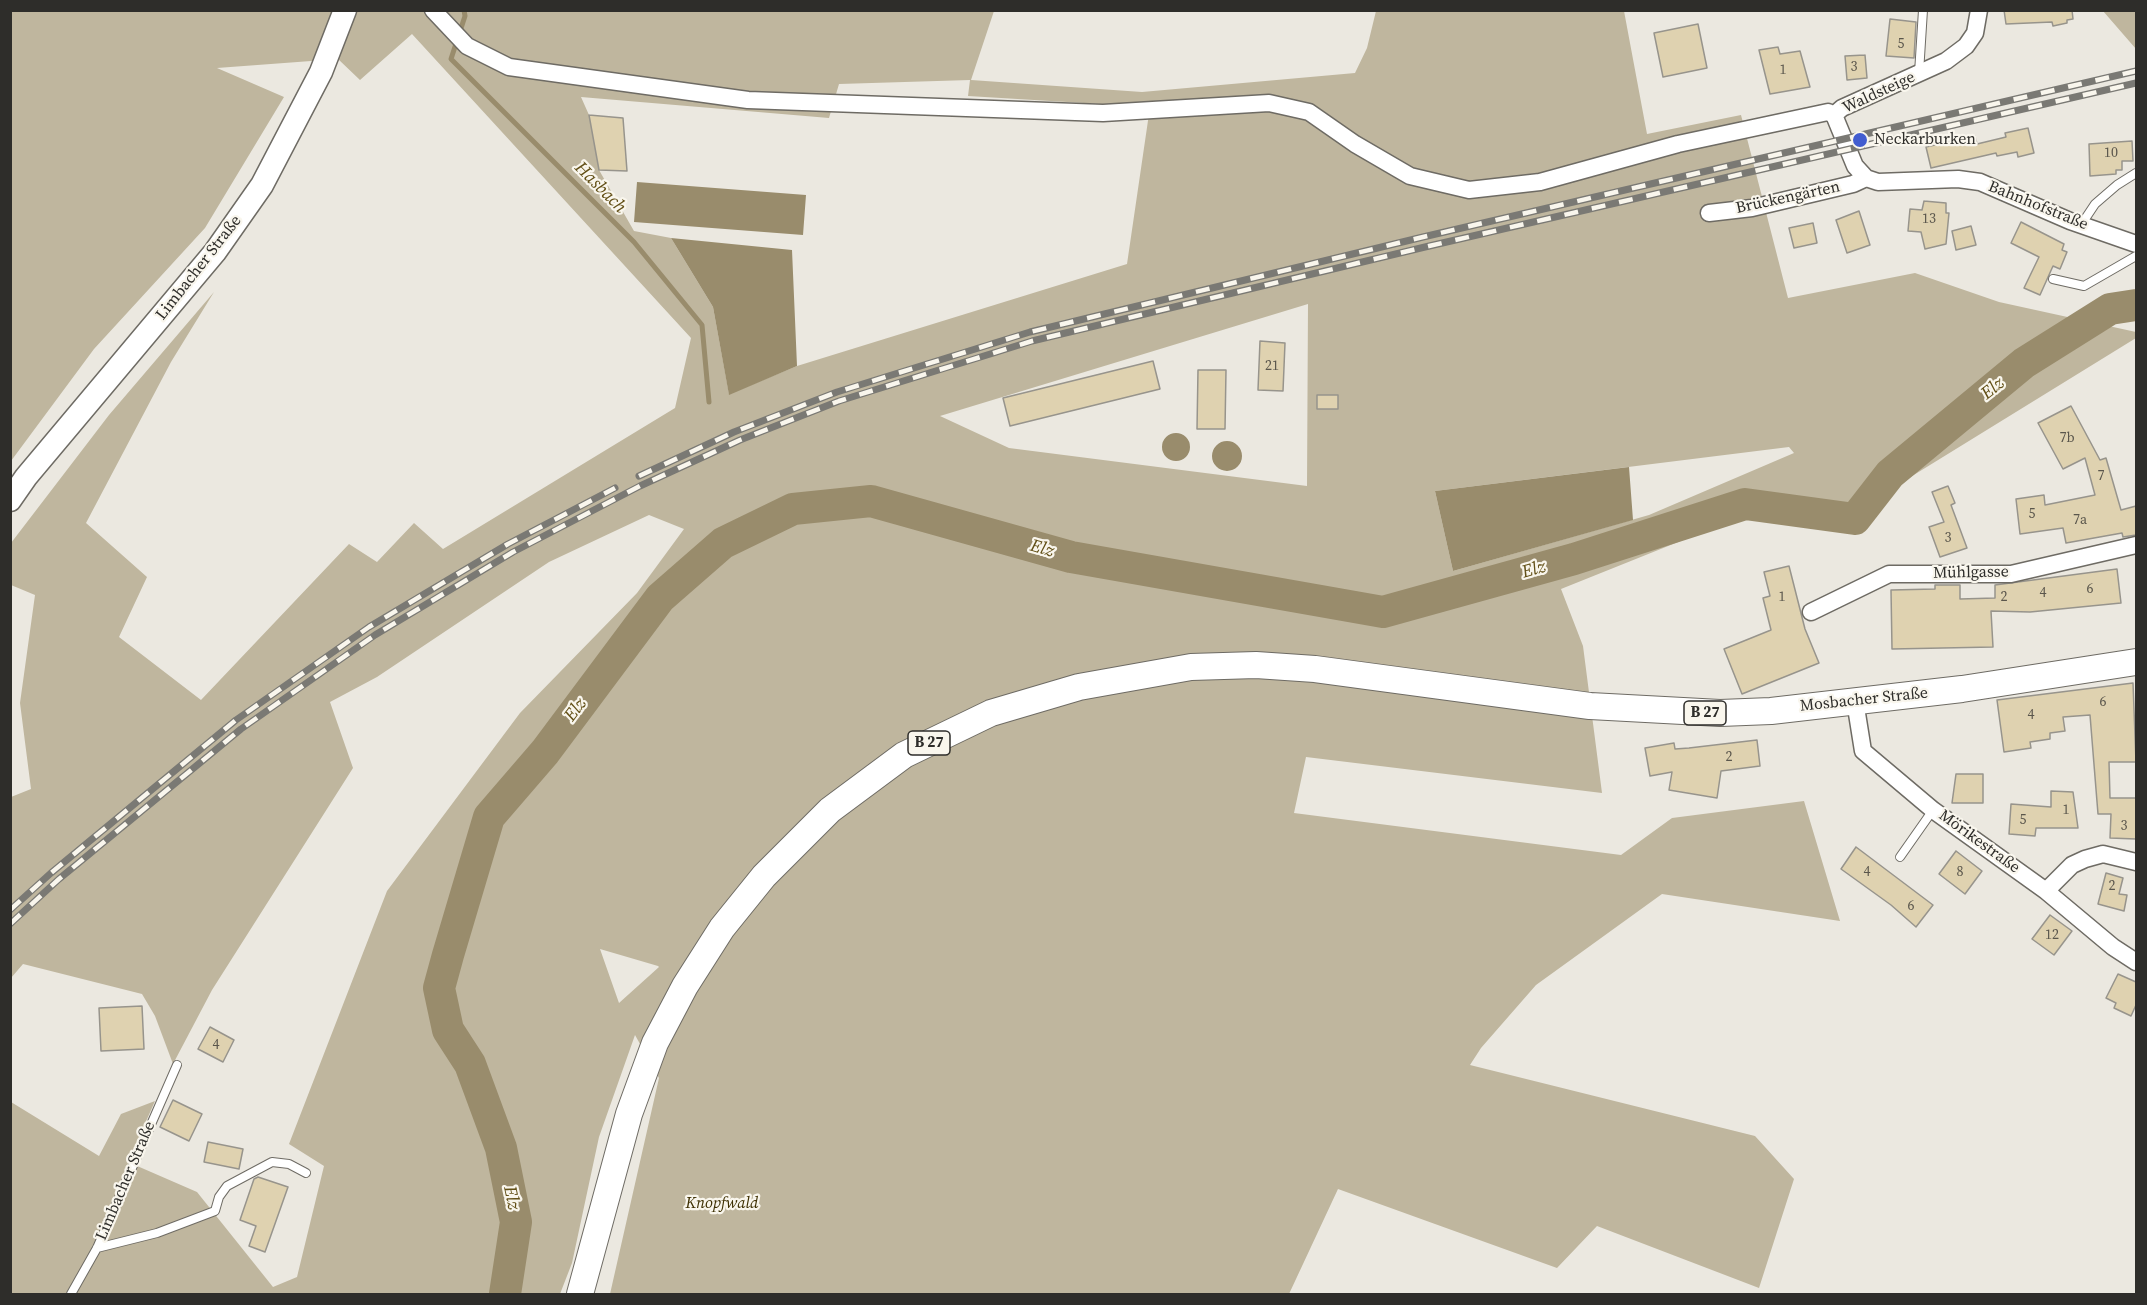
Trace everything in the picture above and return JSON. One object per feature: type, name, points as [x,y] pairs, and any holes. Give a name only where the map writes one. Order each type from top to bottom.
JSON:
[{"type":"main road","name":"Limbacher Straße","points":[[10,500],[26,477],[215,252],[262,185],[321,72],[345,10]]},
{"type":"main road","name":"Mosbacher Straße","points":[[580,1294],[628,1114],[655,1043],[684,986],[722,928],[764,876],[830,810],[904,755],[991,713],[1079,687],[1191,667],[1256,665],[1315,669],[1590,706],[1720,713],[1771,711],[1962,689],[2136,662]]},
{"type":"street","name":"Waldsteige","points":[[433,10],[450,31],[468,46],[509,67],[748,100],[1103,113],[1269,104],[1309,112],[1355,144],[1410,176],[1469,190],[1540,182],[1678,144],[1828,112],[1834,115],[1842,108],[1946,61],[1966,46],[1975,33],[1979,10]]},
{"type":"street","points":[[1834,115],[1855,166],[1866,178]]},
{"type":"street","name":"Brückengärten","points":[[1710,213],[1752,208],[1853,184],[1866,178]]},
{"type":"street","name":"Bahnhofstraße","points":[[1866,178],[1878,182],[1958,180],[1980,182],[2081,225],[2136,244]]},
{"type":"street","name":"Mühlgasse","points":[[1811,612],[1889,574],[2011,574],[2136,545]]},
{"type":"street","name":"Mörikestraße","points":[[1855,701],[1863,751],[1934,810],[2046,891],[2113,947],[2136,962]]},
{"type":"street","points":[[2046,891],[2072,865],[2085,859],[2103,854],[2136,862]]},
{"type":"lane","points":[[1919,75],[1923,10]]},
{"type":"lane","points":[[2081,225],[2095,204],[2117,184],[2136,173]]},
{"type":"lane","points":[[2053,279],[2084,286],[2136,256]]},
{"type":"lane","points":[[1900,857],[1934,810]]},
{"type":"lane","name":"Limbacher Straße","points":[[71,1294],[98,1248],[177,1065]]},
{"type":"lane","points":[[98,1248],[157,1233],[215,1211],[227,1186],[272,1162],[289,1164],[306,1173]]},
{"type":"green space","name":"Knopfwald","points":[[10,11],[994,11],[971,80],[1142,92],[1355,73],[1367,48],[1376,11],[1624,11],[1647,134],[1741,115],[1788,298],[1915,273],[1999,302],[2136,332],[2136,338],[1844,518],[1743,516],[1561,589],[1583,646],[1602,793],[1306,757],[1294,813],[1621,855],[1672,818],[1804,801],[1840,921],[1662,894],[1536,985],[1481,1048],[1470,1065],[1755,1136],[1794,1179],[1759,1288],[1597,1226],[1557,1268],[1338,1189],[1289,1294],[610,1294],[659,1078],[635,1035],[599,1137],[572,1263],[560,1294],[11,1294],[11,1102],[99,1156],[121,1114],[155,1101],[128,1162],[197,1192],[273,1287],[297,1277],[324,1166],[289,1144],[387,891],[520,713],[637,593],[684,529],[649,515],[549,562],[377,677],[330,702],[353,768],[212,990],[173,1064],[155,1016],[142,994],[23,964],[11,978],[11,797],[31,789],[20,703],[35,595],[11,585],[11,543],[109,415],[214,292],[171,362],[86,523],[147,577],[119,637],[201,700],[349,544],[377,562],[414,523],[443,549],[675,408],[691,338],[412,34],[360,80],[338,59],[217,68],[284,97],[205,228],[94,349],[11,461]],"holes":[[[970,80],[968,96],[1150,107],[1127,264],[797,366],[729,394],[713,307],[671,238],[634,231],[599,170],[589,115],[581,97],[829,118],[839,84]],[[1308,304],[1307,486],[1009,448],[940,416]],[[1789,447],[1794,453],[1649,515],[1453,571],[1435,491]],[[600,949],[659,967],[619,1003]]]},
{"type":"green space","points":[[2103,11],[2136,11],[2136,49]]},
{"type":"shaded area","points":[[637,182],[806,195],[803,235],[634,222]]},
{"type":"shaded area","points":[[671,238],[792,250],[797,366],[729,395],[713,307]]},
{"type":"shaded area","points":[[1176,433],[1186,437],[1190,447],[1186,457],[1176,461],[1166,457],[1162,447],[1166,437]]},
{"type":"shaded area","points":[[1227,441],[1238,445],[1242,456],[1238,467],[1227,471],[1216,467],[1212,456],[1216,445]]},
{"type":"shaded area","points":[[1629,467],[1633,520],[1453,571],[1435,491]]},
{"type":"building","points":[[2004,10],[2072,10],[2073,19],[2053,26],[2052,22],[2006,24]]},
{"type":"building","points":[[1890,19],[1916,22],[1914,58],[1886,56]]},
{"type":"building","points":[[1698,24],[1707,68],[1663,77],[1654,33]]},
{"type":"building","points":[[1778,47],[1780,54],[1800,51],[1810,87],[1770,94],[1759,50]]},
{"type":"building","points":[[1865,55],[1867,78],[1847,80],[1845,56]]},
{"type":"building","points":[[589,115],[623,118],[627,171],[599,170]]},
{"type":"building","points":[[2028,128],[2034,153],[2018,157],[2017,152],[1997,156],[1996,153],[1931,168],[1926,147],[1975,136],[1977,144],[2006,137],[2005,133]]},
{"type":"building","points":[[2132,141],[2133,161],[2122,161],[2122,170],[2116,170],[2116,174],[2090,176],[2089,144]]},
{"type":"building","points":[[1924,201],[1946,203],[1946,213],[1949,213],[1946,244],[1925,249],[1921,232],[1908,231],[1910,209],[1922,210]]},
{"type":"building","points":[[1859,211],[1870,245],[1847,253],[1836,220]]},
{"type":"building","points":[[2021,222],[2064,244],[2062,250],[2067,252],[2060,269],[2053,266],[2040,295],[2024,288],[2039,257],[2011,243]]},
{"type":"building","points":[[1813,223],[1817,243],[1794,248],[1789,228]]},
{"type":"building","points":[[1971,226],[1976,245],[1956,250],[1952,231]]},
{"type":"building","points":[[1260,341],[1285,343],[1283,391],[1258,390]]},
{"type":"building","points":[[1153,361],[1160,389],[1010,426],[1003,398]]},
{"type":"building","points":[[1198,370],[1226,370],[1225,429],[1197,429]]},
{"type":"building","points":[[1317,395],[1338,395],[1338,409],[1317,409]]},
{"type":"building","points":[[2071,406],[2100,460],[2106,458],[2121,510],[2136,506],[2136,535],[2123,537],[2122,533],[2066,543],[2063,528],[2020,534],[2016,499],[2044,495],[2045,505],[2095,495],[2085,458],[2063,469],[2038,423]]},
{"type":"building","points":[[1948,486],[1955,503],[1951,505],[1967,548],[1940,557],[1929,527],[1944,522],[1932,492]]},
{"type":"building","points":[[1789,566],[1805,629],[1819,663],[1742,694],[1724,649],[1771,630],[1763,598],[1770,596],[1764,572]]},
{"type":"building","points":[[2117,569],[2121,603],[2030,612],[1991,611],[1993,647],[1892,649],[1891,590],[1935,589],[1935,585],[1960,585],[1960,599],[1995,598],[1995,585]]},
{"type":"building","points":[[2133,683],[2136,762],[2109,762],[2110,798],[2136,798],[2136,839],[2110,838],[2111,814],[2098,814],[2090,715],[2063,717],[2065,731],[2050,733],[2050,739],[2030,742],[2031,748],[2004,752],[1997,700]]},
{"type":"building","points":[[1757,740],[1760,766],[1721,771],[1717,798],[1669,790],[1672,772],[1650,776],[1645,748],[1674,743],[1675,749],[1689,748]]},
{"type":"building","points":[[1956,774],[1983,774],[1983,803],[1952,803]]},
{"type":"building","points":[[2051,791],[2073,792],[2078,828],[2036,828],[2035,836],[2009,834],[2011,804],[2051,807]]},
{"type":"building","points":[[1856,847],[1933,905],[1916,927],[1891,905],[1841,869]]},
{"type":"building","points":[[1956,851],[1982,871],[1965,894],[1939,874]]},
{"type":"building","points":[[2106,873],[2123,878],[2119,894],[2127,895],[2124,911],[2098,904]]},
{"type":"building","points":[[2050,915],[2072,931],[2054,955],[2032,939]]},
{"type":"building","points":[[2118,974],[2136,982],[2136,1005],[2131,1016],[2114,1008],[2116,1003],[2106,998]]},
{"type":"building","points":[[142,1006],[144,1049],[101,1051],[99,1008]]},
{"type":"building","points":[[210,1027],[234,1040],[223,1062],[198,1049]]},
{"type":"building","points":[[173,1100],[202,1114],[189,1141],[160,1127]]},
{"type":"building","points":[[208,1142],[243,1149],[239,1169],[204,1162]]},
{"type":"building","points":[[258,1177],[288,1187],[265,1252],[249,1246],[256,1226],[240,1220],[254,1179]]},
{"type":"waterway","name":"Hasbach","points":[[464,10],[465,16],[451,59],[634,242],[702,325],[709,402]]},
{"type":"waterway","name":"Elz","points":[[505,1294],[516,1222],[501,1148],[470,1064],[448,1030],[439,988],[448,955],[489,817],[545,752],[660,598],[723,543],[793,509],[871,501],[1071,557],[1383,612],[1574,559],[1745,504],[1855,519],[1890,474],[2024,363],[2110,309],[2136,305]]},
{"type":"railway","points":[[639,476],[734,432],[837,392],[1030,332],[1423,237],[2136,71]]},
{"type":"railway","points":[[10,924],[59,879],[241,729],[375,635],[513,552],[640,486],[740,440],[839,401],[1032,341],[1425,247],[2136,83]]},
{"type":"railway","points":[[10,910],[51,873],[236,720],[369,627],[508,544],[615,488]]},
{"type":"place","name":"Neckarburken","points":[[1860,140]]}]
